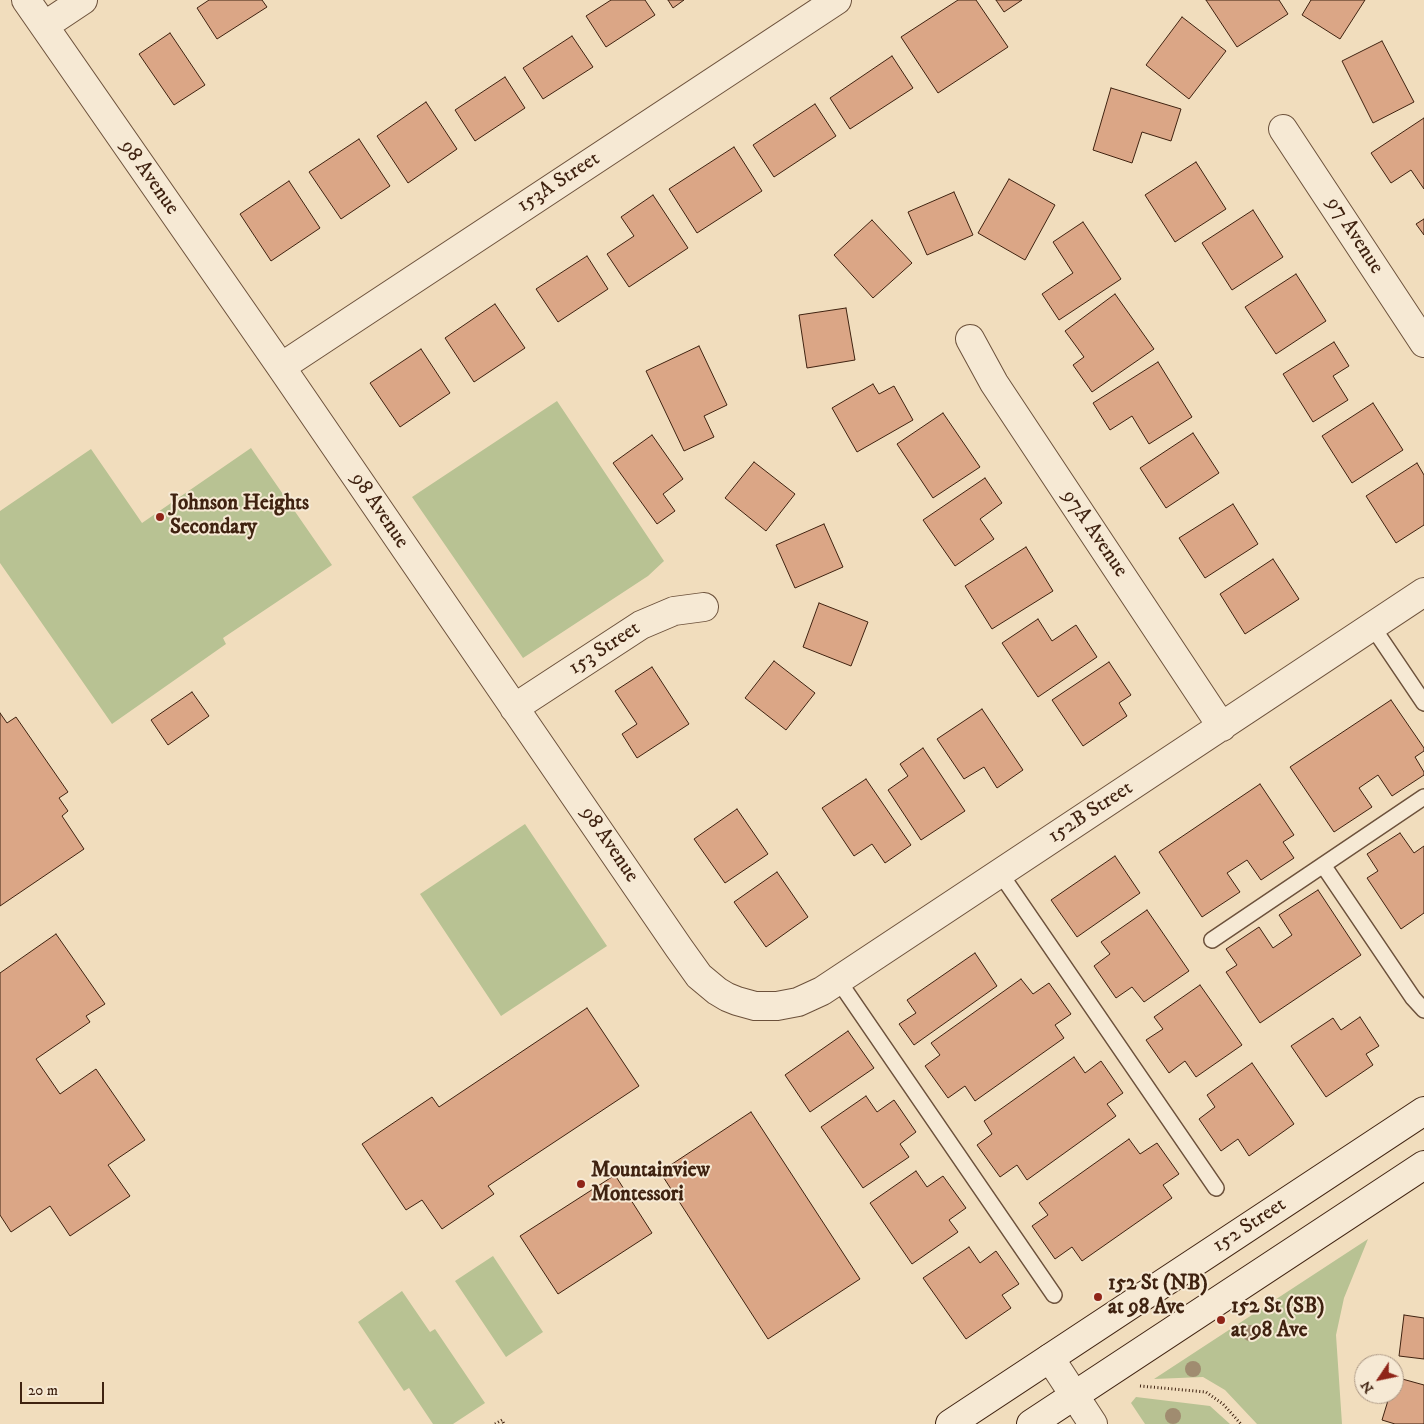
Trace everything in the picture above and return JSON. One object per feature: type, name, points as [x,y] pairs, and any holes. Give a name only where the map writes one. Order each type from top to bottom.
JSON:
[{"type":"street","name":"98 Avenue","points":[[26,0],[281,367],[699,976],[727,997],[748,1004]]},
{"type":"street","points":[[44,26],[83,0]]},
{"type":"street","name":"153A Street","points":[[281,367],[837,0]]},
{"type":"street","name":"97 Avenue","points":[[1283,129],[1424,343]]},
{"type":"street","name":"97A Avenue","points":[[970,339],[994,383],[1222,726]]},
{"type":"street","name":"152B Street","points":[[748,1004],[770,1007],[791,1004],[813,995],[838,980],[1424,592]]},
{"type":"street","name":"153 Street","points":[[514,708],[640,625],[674,611],[704,607]]},
{"type":"street","name":"152 Street","points":[[950,1424],[1424,1111]]},
{"type":"street","name":"152 Street","points":[[1031,1424],[1424,1165]]},
{"type":"street","points":[[1050,1358],[1093,1424]]},
{"type":"lane","points":[[1372,626],[1424,703]]},
{"type":"lane","points":[[1212,940],[1424,797]]},
{"type":"lane","points":[[1323,865],[1413,998],[1424,1010]]},
{"type":"lane","points":[[1000,873],[1216,1188]]},
{"type":"lane","points":[[838,980],[1054,1295]]},
{"type":"path","points":[[1133,1386],[1206,1392],[1223,1404],[1242,1424]]},
{"type":"path","points":[[495,1424],[502,1420],[504,1424]]},
{"type":"green space","points":[[557,401],[664,561],[648,576],[523,658],[412,497]]},
{"type":"green space","points":[[251,448],[332,565],[223,638],[226,644],[112,724],[0,563],[0,511],[91,449],[142,523]]},
{"type":"green space","points":[[525,824],[607,946],[501,1016],[420,894]]},
{"type":"green space","points":[[1368,1239],[1344,1298],[1336,1335],[1342,1424],[1257,1424],[1225,1390],[1203,1377],[1154,1379]]},
{"type":"green space","points":[[493,1256],[543,1332],[506,1357],[455,1281]]},
{"type":"green space","points":[[402,1291],[430,1332],[435,1329],[485,1403],[453,1424],[433,1424],[409,1388],[404,1391],[358,1322]]},
{"type":"green space","points":[[1136,1397],[1210,1406],[1230,1424],[1145,1424],[1131,1403]]},
{"type":"building","points":[[209,0],[262,0],[267,7],[217,39],[197,8]]},
{"type":"building","points":[[611,0],[645,0],[655,15],[606,47],[586,16]]},
{"type":"building","points":[[668,0],[684,0],[673,8]]},
{"type":"building","points":[[958,0],[976,0],[1008,47],[938,93],[901,37]]},
{"type":"building","points":[[996,0],[1022,0],[1004,12]]},
{"type":"building","points":[[1206,0],[1279,0],[1288,14],[1237,47]]},
{"type":"building","points":[[1311,0],[1365,0],[1340,39],[1302,15]]},
{"type":"building","points":[[1182,17],[1226,51],[1189,99],[1146,65]]},
{"type":"building","points":[[170,33],[205,85],[174,105],[139,54]]},
{"type":"building","points":[[572,36],[593,67],[543,99],[523,68]]},
{"type":"building","points":[[1382,41],[1414,102],[1373,123],[1342,61]]},
{"type":"building","points":[[892,56],[913,88],[850,129],[830,98]]},
{"type":"building","points":[[505,77],[525,108],[475,141],[455,110]]},
{"type":"building","points":[[1111,88],[1181,109],[1171,141],[1142,132],[1132,163],[1093,150]]},
{"type":"building","points":[[426,102],[457,149],[408,183],[377,136]]},
{"type":"building","points":[[815,104],[836,136],[774,177],[753,145]]},
{"type":"building","points":[[1424,118],[1424,189],[1411,170],[1391,183],[1371,153]]},
{"type":"building","points":[[359,139],[390,186],[341,219],[309,172]]},
{"type":"building","points":[[734,147],[762,191],[697,233],[669,189]]},
{"type":"building","points":[[1196,162],[1226,209],[1175,242],[1145,195]]},
{"type":"building","points":[[1009,179],[1055,205],[1025,260],[978,233]]},
{"type":"building","points":[[289,181],[320,228],[271,261],[240,214]]},
{"type":"building","points":[[954,192],[973,235],[927,255],[908,212]]},
{"type":"building","points":[[653,195],[688,248],[629,287],[607,254],[634,236],[621,217]]},
{"type":"building","points":[[1253,210],[1283,257],[1232,290],[1202,243]]},
{"type":"building","points":[[1424,219],[1424,235],[1416,224]]},
{"type":"building","points":[[872,220],[912,263],[873,298],[834,255]]},
{"type":"building","points":[[1083,222],[1121,279],[1059,320],[1042,294],[1073,273],[1053,242]]},
{"type":"building","points":[[587,256],[608,289],[558,322],[536,289]]},
{"type":"building","points":[[1296,274],[1326,321],[1276,354],[1245,307]]},
{"type":"building","points":[[1115,294],[1154,349],[1092,392],[1073,365],[1084,357],[1065,331]]},
{"type":"building","points":[[495,304],[525,348],[474,382],[445,338]]},
{"type":"building","points":[[846,308],[855,360],[807,368],[799,315]]},
{"type":"building","points":[[1334,342],[1349,366],[1333,376],[1348,400],[1313,422],[1283,374]]},
{"type":"building","points":[[699,346],[727,405],[704,416],[714,437],[684,451],[646,371]]},
{"type":"building","points":[[421,349],[450,393],[400,427],[370,383]]},
{"type":"building","points":[[1158,362],[1192,417],[1149,444],[1132,416],[1110,430],[1093,403]]},
{"type":"building","points":[[873,384],[879,394],[894,386],[913,420],[857,452],[832,408]]},
{"type":"building","points":[[1373,403],[1403,450],[1352,483],[1322,436]]},
{"type":"building","points":[[943,413],[980,467],[933,498],[897,444]]},
{"type":"building","points":[[1193,433],[1219,473],[1166,508],[1140,468]]},
{"type":"building","points":[[652,435],[683,479],[663,494],[675,511],[657,524],[613,463]]},
{"type":"building","points":[[754,462],[795,494],[766,531],[725,498]]},
{"type":"building","points":[[1417,463],[1424,475],[1424,525],[1396,543],[1366,496]]},
{"type":"building","points":[[985,478],[1002,503],[980,519],[994,539],[955,566],[923,520]]},
{"type":"building","points":[[1233,504],[1258,544],[1205,578],[1179,538]]},
{"type":"building","points":[[824,524],[843,567],[795,588],[776,545]]},
{"type":"building","points":[[1026,547],[1053,591],[992,629],[965,586]]},
{"type":"building","points":[[1273,559],[1299,599],[1245,634],[1220,594]]},
{"type":"building","points":[[819,603],[868,622],[851,666],[803,647]]},
{"type":"building","points":[[1038,619],[1052,641],[1076,625],[1097,657],[1038,697],[1002,643]]},
{"type":"building","points":[[774,661],[815,693],[786,730],[745,698]]},
{"type":"building","points":[[1109,662],[1131,695],[1119,703],[1127,716],[1083,746],[1052,700]]},
{"type":"building","points":[[652,667],[689,724],[637,758],[622,734],[637,724],[615,691]]},
{"type":"building","points":[[192,692],[209,716],[168,745],[151,720]]},
{"type":"building","points":[[1391,700],[1424,748],[1424,751],[1415,757],[1424,775],[1392,796],[1378,775],[1359,788],[1372,807],[1334,832],[1290,767]]},
{"type":"building","points":[[982,709],[1023,770],[997,788],[984,767],[964,779],[937,739]]},
{"type":"building","points":[[0,713],[7,723],[16,717],[68,792],[59,798],[68,811],[62,816],[84,849],[0,906]]},
{"type":"building","points":[[923,748],[965,811],[921,840],[888,790],[908,776],[900,764]]},
{"type":"building","points":[[866,779],[911,845],[885,863],[872,844],[854,856],[822,808]]},
{"type":"building","points":[[1260,784],[1294,835],[1283,842],[1294,858],[1261,880],[1247,860],[1227,873],[1240,892],[1202,917],[1159,852]]},
{"type":"building","points":[[737,809],[768,854],[725,883],[694,839]]},
{"type":"building","points":[[1400,833],[1414,853],[1424,846],[1424,913],[1401,929],[1367,878],[1378,871],[1367,854]]},
{"type":"building","points":[[1115,856],[1140,893],[1077,937],[1051,900]]},
{"type":"building","points":[[777,872],[808,917],[766,947],[734,902]]},
{"type":"building","points":[[1318,890],[1361,955],[1260,1023],[1226,972],[1237,965],[1226,949],[1259,927],[1273,948],[1292,935],[1279,915]]},
{"type":"building","points":[[1147,910],[1189,971],[1144,1002],[1132,987],[1116,998],[1094,966],[1110,954],[1101,942]]},
{"type":"building","points":[[56,934],[105,1004],[86,1016],[90,1022],[36,1059],[60,1094],[96,1069],[145,1140],[108,1165],[130,1196],[70,1236],[50,1206],[11,1232],[0,1215],[0,973]]},
{"type":"building","points":[[975,953],[997,986],[914,1045],[899,1024],[916,1013],[907,1000]]},
{"type":"building","points":[[1021,979],[1033,994],[1049,983],[1071,1014],[1055,1025],[1064,1038],[975,1101],[965,1086],[948,1098],[925,1066],[940,1055],[931,1043]]},
{"type":"building","points":[[1200,985],[1242,1045],[1196,1077],[1185,1061],[1169,1073],[1146,1040],[1163,1029],[1154,1017]]},
{"type":"building","points":[[587,1008],[639,1086],[488,1186],[494,1194],[442,1229],[422,1200],[406,1210],[362,1144],[432,1097],[439,1107]]},
{"type":"building","points":[[1360,1017],[1379,1046],[1366,1054],[1373,1065],[1326,1097],[1291,1046],[1333,1018],[1341,1030]]},
{"type":"building","points":[[848,1031],[874,1068],[810,1112],[785,1075]]},
{"type":"building","points":[[1074,1057],[1085,1073],[1101,1061],[1123,1093],[1107,1104],[1116,1116],[1027,1180],[1017,1165],[1000,1177],[977,1145],[992,1134],[984,1121]]},
{"type":"building","points":[[1252,1063],[1294,1124],[1249,1156],[1238,1139],[1221,1151],[1199,1119],[1215,1107],[1207,1095]]},
{"type":"building","points":[[866,1096],[877,1112],[894,1100],[916,1132],[900,1144],[909,1157],[863,1188],[821,1127]]},
{"type":"building","points":[[751,1112],[860,1279],[768,1339],[660,1172]]},
{"type":"building","points":[[1129,1139],[1140,1154],[1157,1143],[1179,1174],[1163,1185],[1172,1198],[1082,1261],[1072,1247],[1055,1259],[1032,1226],[1048,1215],[1039,1203]]},
{"type":"building","points":[[916,1171],[927,1187],[943,1176],[966,1208],[949,1220],[958,1232],[912,1264],[870,1203]]},
{"type":"building","points":[[615,1175],[652,1233],[558,1294],[520,1236]]},
{"type":"building","points":[[969,1247],[980,1263],[996,1251],[1019,1284],[1002,1295],[1011,1308],[966,1339],[923,1278]]},
{"type":"building","points":[[1404,1315],[1424,1318],[1424,1359],[1404,1357],[1404,1354],[1399,1354]]},
{"type":"building","points":[[1404,1379],[1424,1385],[1424,1424],[1395,1424],[1382,1420],[1387,1404],[1404,1404]]},
{"type":"place","name":"Johnson Heights Secondary","points":[[160,517]]},
{"type":"place","name":"Mountainview Montessori","points":[[581,1184]]},
{"type":"place","name":"152 St (NB) at 98 Ave","points":[[1098,1297]]},
{"type":"place","name":"152 St (SB) at 98 Ave","points":[[1221,1320]]}]
